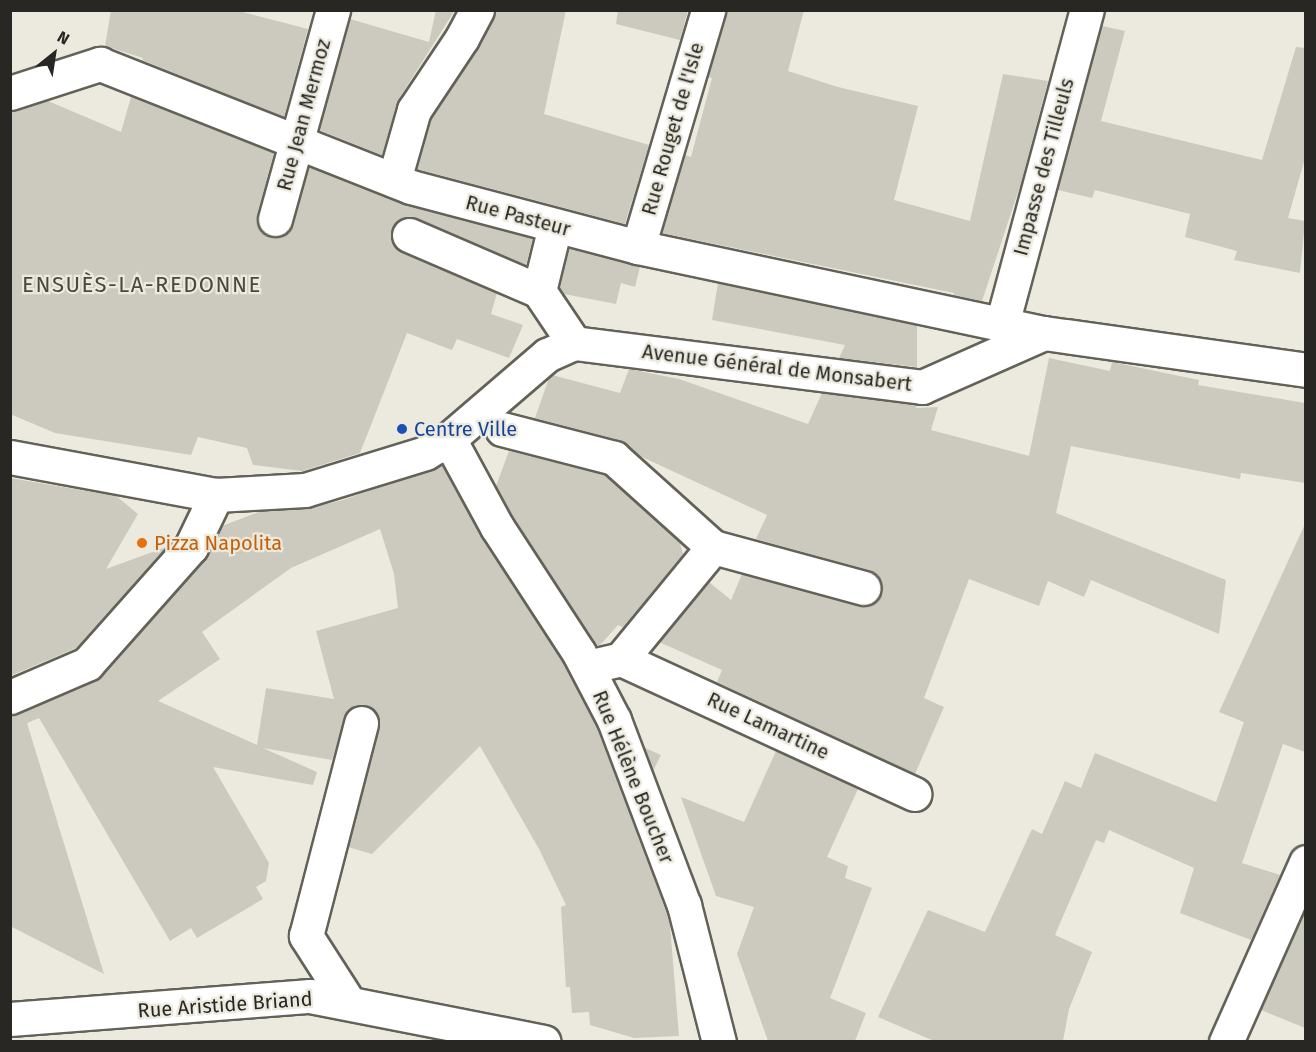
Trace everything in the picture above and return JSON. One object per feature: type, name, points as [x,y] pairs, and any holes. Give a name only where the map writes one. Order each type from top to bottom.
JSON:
[{"type":"street","name":"Rue Jean Mermoz","points":[[275,219],[333,10]]},
{"type":"street","points":[[394,180],[414,110],[462,38],[477,10]]},
{"type":"street","name":"Rue Rouget de l'Isle","points":[[638,247],[708,10]]},
{"type":"street","name":"Impasse des Tilleuls","points":[[1002,324],[1087,10]]},
{"type":"street","name":"Rue Pasteur","points":[[10,93],[99,64],[297,140],[411,187],[638,247],[1044,333]]},
{"type":"street","points":[[539,291],[555,226]]},
{"type":"street","points":[[10,457],[216,495],[305,490],[424,453],[449,439],[547,355],[574,343],[539,291],[409,235]]},
{"type":"street","points":[[1044,333],[1305,370]]},
{"type":"street","name":"Avenue Général de Monsabert","points":[[574,343],[922,387],[1044,333]]},
{"type":"street","points":[[502,429],[614,458],[713,547],[864,588]]},
{"type":"street","name":"Rue Hélène Boucher","points":[[449,439],[497,527],[586,667],[614,720],[684,905],[719,1041]]},
{"type":"street","points":[[10,697],[87,664],[191,547],[216,495]]},
{"type":"street","points":[[586,667],[621,659],[713,547]]},
{"type":"street","name":"Rue Lamartine","points":[[621,659],[914,794]]},
{"type":"street","points":[[349,1003],[306,936],[361,723]]},
{"type":"street","points":[[1226,1041],[1305,862]]},
{"type":"street","name":"Rue Aristide Briand","points":[[10,1019],[310,996],[349,1003],[471,1035],[544,1041]]},
{"type":"building","points":[[111,10],[235,10],[308,29],[284,117],[142,60],[143,58],[105,46]]},
{"type":"building","points":[[436,10],[455,10],[398,100],[382,155],[319,130],[350,19],[429,42]]},
{"type":"building","points":[[496,10],[566,10],[544,114],[649,145],[625,224],[417,169],[431,118],[478,48]]},
{"type":"building","points":[[618,10],[688,10],[680,40],[616,24]]},
{"type":"building","points":[[726,10],[804,10],[788,71],[838,87],[918,106],[894,200],[970,221],[1003,74],[1048,81],[1021,183],[982,301],[954,295],[954,293],[662,233],[685,155],[691,157],[712,78],[708,77]]},
{"type":"building","points":[[1102,26],[1125,31],[1101,121],[1262,160],[1296,47],[1305,48],[1305,158],[1288,218],[1305,221],[1300,273],[1234,260],[1237,251],[1185,237],[1190,214],[1095,190],[1092,198],[1058,190]]},
{"type":"building","points":[[131,97],[274,153],[257,215],[257,223],[261,232],[269,237],[280,237],[293,225],[309,167],[406,205],[533,239],[526,265],[416,218],[406,217],[398,220],[392,228],[391,238],[394,246],[401,252],[497,293],[491,314],[523,325],[509,358],[457,339],[452,350],[407,333],[360,453],[302,471],[253,465],[247,448],[198,437],[191,455],[55,433],[10,414],[10,111],[48,101],[121,132]]},
{"type":"building","points":[[569,248],[640,267],[635,287],[621,283],[616,304],[564,294],[559,287]]},
{"type":"building","points":[[718,283],[917,325],[917,367],[839,358],[845,345],[712,320]]},
{"type":"building","points":[[1049,358],[1110,371],[1112,362],[1199,380],[1198,385],[1305,403],[1305,483],[1241,473],[1240,479],[1071,446],[1056,513],[1226,580],[1219,634],[1091,580],[1084,597],[1048,581],[1039,606],[969,579],[924,698],[944,707],[915,774],[717,682],[722,670],[659,642],[709,582],[731,600],[742,574],[859,606],[868,606],[877,602],[882,592],[882,583],[877,574],[756,539],[767,515],[640,456],[619,440],[535,418],[552,375],[620,393],[629,369],[679,379],[808,424],[822,393],[916,405],[916,408],[938,407],[931,430],[1029,456]]},
{"type":"building","points":[[509,451],[605,475],[680,543],[683,554],[623,627],[618,625],[601,644],[596,646],[513,517],[496,486]]},
{"type":"building","points":[[442,465],[481,537],[563,662],[597,728],[670,925],[679,1036],[634,1038],[590,1025],[589,1012],[572,1013],[570,987],[566,987],[561,907],[566,905],[539,849],[480,746],[372,854],[348,847],[379,727],[379,719],[375,710],[365,705],[355,705],[347,710],[332,760],[263,748],[317,772],[313,785],[213,767],[269,863],[266,881],[256,887],[263,899],[197,938],[191,928],[170,941],[39,718],[27,723],[104,974],[10,926],[10,715],[101,677],[205,559],[222,526],[261,511],[306,509],[343,500]],"holes":[[[380,529],[394,574],[398,608],[316,631],[334,699],[266,688],[257,745],[158,701],[220,659],[202,632],[291,568]]]},
{"type":"building","points":[[10,478],[116,496],[138,514],[106,569],[166,547],[76,648],[10,676]]},
{"type":"building","points":[[1305,524],[1305,752],[1283,744],[1242,863],[1280,875],[1251,940],[1180,913],[1194,868],[1109,830],[1104,843],[1096,840],[1055,935],[1092,952],[1069,1009],[1063,1041],[934,1041],[878,1017],[928,910],[985,932],[1032,829],[1042,834],[1065,781],[1081,788],[1095,753],[1216,802],[1244,722],[1219,712]]},
{"type":"building","points":[[645,748],[661,755],[653,771]]},
{"type":"building","points":[[776,751],[858,789],[827,857],[848,866],[845,878],[872,888],[830,998],[866,1013],[855,1041],[768,1041],[737,954],[754,907],[716,896],[681,797],[744,822]]},
{"type":"building","points":[[1305,909],[1305,1028],[1261,1010]]},
{"type":"place","name":"Centre Ville","points":[[402,429]]},
{"type":"place","name":"Pizza Napolita","points":[[142,543]]},
{"type":"district","name":"ENSUÈS-LA-REDONNE","points":[[142,285]]}]
